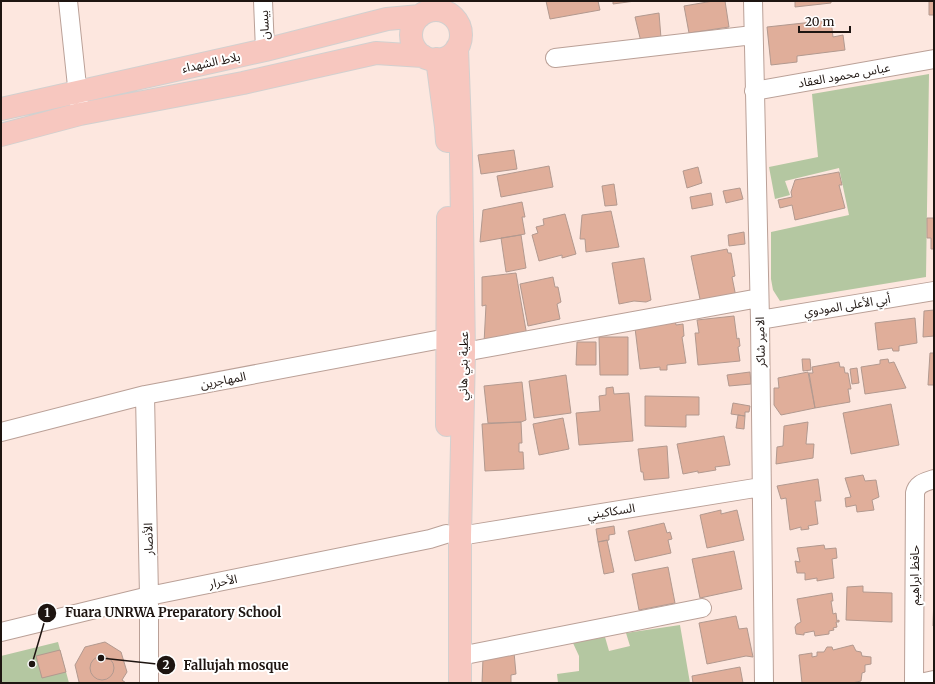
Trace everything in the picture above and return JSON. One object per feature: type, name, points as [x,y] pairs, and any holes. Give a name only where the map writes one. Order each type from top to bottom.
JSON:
[{"type":"main road","name":"بلاط الشهداء","points":[[1,108],[265,50],[387,19],[442,9]]},
{"type":"main road","points":[[1,135],[80,114],[243,83],[376,53],[430,57],[444,59],[458,48],[462,34],[460,26],[442,9],[415,22],[411,37],[417,50],[430,57],[446,127],[448,188],[447,338],[453,535],[446,683]]},
{"type":"main road","name":"عطية بني هاني","points":[[458,48],[464,352],[453,535],[460,656],[460,683]]},
{"type":"street","points":[[68,1],[80,114]]},
{"type":"street","name":"بيسان","points":[[263,1],[265,50]]},
{"type":"street","name":"الامير شاكر","points":[[753,1],[760,320],[764,683]]},
{"type":"street","points":[[554,58],[753,35]]},
{"type":"street","name":"عباس محمود العقاد","points":[[754,91],[934,59]]},
{"type":"street","name":"أبي الأعلى المودوي","points":[[760,320],[934,291]]},
{"type":"street","points":[[464,352],[759,298]]},
{"type":"street","name":"المهاجرين","points":[[1,432],[146,395],[447,338]]},
{"type":"street","name":"الأنصار","points":[[146,395],[149,683]]},
{"type":"street","name":"حافظ ابراهيم","points":[[914,683],[915,492],[919,485],[934,479]]},
{"type":"street","name":"السكاكيني","points":[[453,535],[761,487]]},
{"type":"street","name":"الأحرار","points":[[1,632],[149,596],[453,535]]},
{"type":"street","points":[[460,656],[702,608]]},
{"type":"street","points":[[920,683],[934,680]]},
{"type":"green space","points":[[929,74],[926,277],[780,301],[773,290],[771,279],[771,232],[849,215],[839,168],[785,181],[790,195],[775,199],[769,167],[818,157],[812,94]]},
{"type":"green space","points":[[680,625],[690,683],[558,683],[557,674],[579,671],[579,656],[573,643],[605,637],[609,651],[630,646],[626,633]]},
{"type":"green space","points":[[58,642],[69,683],[1,683],[1,656]]},
{"type":"building","points":[[546,1],[598,1],[600,10],[550,19]]},
{"type":"building","points":[[613,1],[635,1],[613,4]]},
{"type":"building","points":[[713,1],[725,1],[729,27],[689,33],[684,6]]},
{"type":"building","points":[[795,1],[831,1],[831,3],[795,7]]},
{"type":"building","points":[[929,1],[934,1],[934,15],[929,15]]},
{"type":"building","points":[[659,13],[661,38],[641,42],[635,17]]},
{"type":"building","points":[[831,20],[833,37],[843,35],[845,50],[797,56],[797,62],[771,65],[767,27]]},
{"type":"building","points":[[514,150],[517,169],[481,174],[478,155]]},
{"type":"building","points":[[549,166],[553,187],[501,197],[497,176]]},
{"type":"building","points":[[698,167],[702,183],[687,188],[683,171]]},
{"type":"building","points":[[839,172],[842,185],[839,185],[845,208],[795,220],[792,205],[780,208],[778,200],[792,197],[791,192],[795,180]]},
{"type":"building","points":[[614,184],[617,205],[605,206],[602,186]]},
{"type":"building","points":[[740,188],[743,199],[726,203],[723,191]]},
{"type":"building","points":[[711,193],[713,205],[692,209],[690,197]]},
{"type":"building","points":[[522,202],[525,217],[522,217],[525,234],[480,242],[483,210]]},
{"type":"building","points":[[611,211],[619,247],[586,252],[585,239],[580,239],[582,215]]},
{"type":"building","points":[[565,214],[576,254],[562,258],[562,255],[539,261],[532,235],[538,233],[536,227],[544,225],[543,219]]},
{"type":"building","points":[[927,218],[934,218],[934,249],[931,249],[931,238],[927,238]]},
{"type":"building","points":[[744,232],[745,244],[729,246],[728,235]]},
{"type":"building","points":[[521,235],[526,268],[506,272],[501,238]]},
{"type":"building","points":[[727,249],[728,253],[731,253],[735,276],[732,277],[736,297],[701,304],[691,256]]},
{"type":"building","points":[[644,258],[651,300],[646,302],[634,301],[619,304],[612,263]]},
{"type":"building","points":[[516,273],[527,336],[484,343],[486,305],[482,306],[482,277]]},
{"type":"building","points":[[553,277],[555,287],[558,287],[561,302],[557,304],[560,319],[528,326],[520,284]]},
{"type":"building","points":[[934,310],[934,336],[923,337],[924,311]]},
{"type":"building","points":[[734,316],[737,339],[739,338],[740,346],[738,347],[740,361],[698,365],[695,333],[699,333],[697,320]]},
{"type":"building","points":[[915,318],[917,343],[899,346],[899,351],[893,351],[892,348],[878,350],[875,323]]},
{"type":"building","points":[[675,320],[676,325],[683,324],[684,336],[682,337],[686,363],[667,365],[667,370],[660,370],[660,367],[640,369],[635,328]]},
{"type":"building","points":[[599,337],[628,337],[628,375],[600,375]]},
{"type":"building","points":[[577,342],[596,342],[596,365],[576,365]]},
{"type":"building","points":[[930,353],[934,353],[934,385],[928,385]]},
{"type":"building","points":[[802,359],[810,359],[811,370],[803,371]]},
{"type":"building","points":[[888,359],[889,363],[894,362],[906,388],[865,394],[861,367],[880,364],[880,360]]},
{"type":"building","points":[[839,362],[840,367],[844,367],[845,373],[848,373],[851,389],[848,389],[850,402],[815,408],[809,373],[813,373],[812,367]]},
{"type":"building","points":[[857,368],[859,383],[852,384],[850,369]]},
{"type":"building","points":[[750,372],[751,384],[729,386],[727,375]]},
{"type":"building","points":[[808,372],[815,408],[781,415],[774,405],[774,388],[779,388],[778,378]]},
{"type":"building","points":[[566,375],[571,413],[534,418],[529,381]]},
{"type":"building","points":[[522,382],[526,420],[521,422],[488,423],[484,386]]},
{"type":"building","points":[[613,387],[614,394],[629,393],[633,441],[579,445],[576,413],[600,411],[599,396],[606,395],[606,388]]},
{"type":"building","points":[[645,396],[699,397],[699,415],[686,415],[686,427],[645,426]]},
{"type":"building","points":[[733,403],[750,406],[749,412],[745,412],[745,416],[731,414]]},
{"type":"building","points":[[891,404],[899,445],[851,454],[843,413]]},
{"type":"building","points":[[738,415],[745,416],[744,429],[736,428]]},
{"type":"building","points":[[563,418],[569,449],[539,455],[533,424]]},
{"type":"building","points":[[521,422],[522,443],[519,443],[519,452],[523,452],[524,469],[485,471],[482,424]]},
{"type":"building","points":[[808,422],[806,444],[814,444],[813,458],[776,464],[777,447],[783,446],[784,426]]},
{"type":"building","points":[[724,436],[730,465],[715,467],[716,470],[683,474],[677,444]]},
{"type":"building","points":[[667,446],[669,478],[644,480],[643,472],[641,472],[638,449]]},
{"type":"building","points":[[863,475],[865,481],[876,480],[879,497],[872,500],[874,510],[857,512],[856,505],[846,507],[845,498],[851,497],[845,478]]},
{"type":"building","points":[[818,479],[821,501],[815,501],[818,524],[808,526],[809,529],[801,530],[801,527],[790,530],[786,498],[781,499],[777,486]]},
{"type":"building","points":[[721,510],[721,514],[737,510],[744,540],[707,548],[700,515]]},
{"type":"building","points":[[664,523],[667,533],[670,532],[672,539],[668,540],[671,553],[635,561],[628,531]]},
{"type":"building","points":[[614,526],[615,534],[609,535],[609,540],[598,542],[596,529]]},
{"type":"building","points":[[607,540],[614,572],[604,574],[598,542]]},
{"type":"building","points":[[824,545],[825,549],[836,548],[837,558],[832,559],[834,578],[817,581],[817,578],[805,580],[805,573],[797,573],[795,561],[800,562],[797,548]]},
{"type":"building","points":[[734,551],[742,589],[700,598],[692,559]]},
{"type":"building","points":[[668,567],[675,603],[639,610],[632,574]]},
{"type":"building","points":[[863,586],[863,592],[892,593],[892,622],[846,620],[847,587]]},
{"type":"building","points":[[832,593],[833,601],[831,601],[833,614],[836,613],[837,621],[839,620],[839,622],[836,622],[837,627],[833,628],[834,630],[829,631],[829,634],[815,636],[814,631],[804,633],[804,635],[796,634],[795,627],[801,622],[797,599]]},
{"type":"building","points":[[934,596],[934,627],[933,626]]},
{"type":"building","points":[[736,616],[739,629],[747,628],[753,657],[746,656],[707,664],[699,623]]},
{"type":"building","points":[[105,642],[121,652],[127,672],[122,680],[126,683],[79,682],[75,665],[85,647]]},
{"type":"building","points":[[853,645],[856,651],[861,652],[862,656],[871,657],[871,664],[865,665],[865,672],[862,673],[861,681],[852,683],[802,683],[799,655],[812,653],[812,657],[817,656],[817,652],[824,652],[827,647],[832,647],[833,650]]},
{"type":"building","points":[[60,650],[66,672],[42,678],[36,656]]},
{"type":"building","points":[[514,652],[516,674],[511,675],[511,683],[482,683],[483,658]]},
{"type":"building","points":[[102,656],[110,660],[114,668],[110,676],[102,680],[94,676],[90,668],[94,660]]},
{"type":"building","points":[[740,667],[743,683],[693,683],[692,676]]},
{"type":"place","name":"Fallujah mosque","points":[[101,658]]},
{"type":"place","name":"Fuara UNRWA Preparatory School","points":[[32,664]]}]
